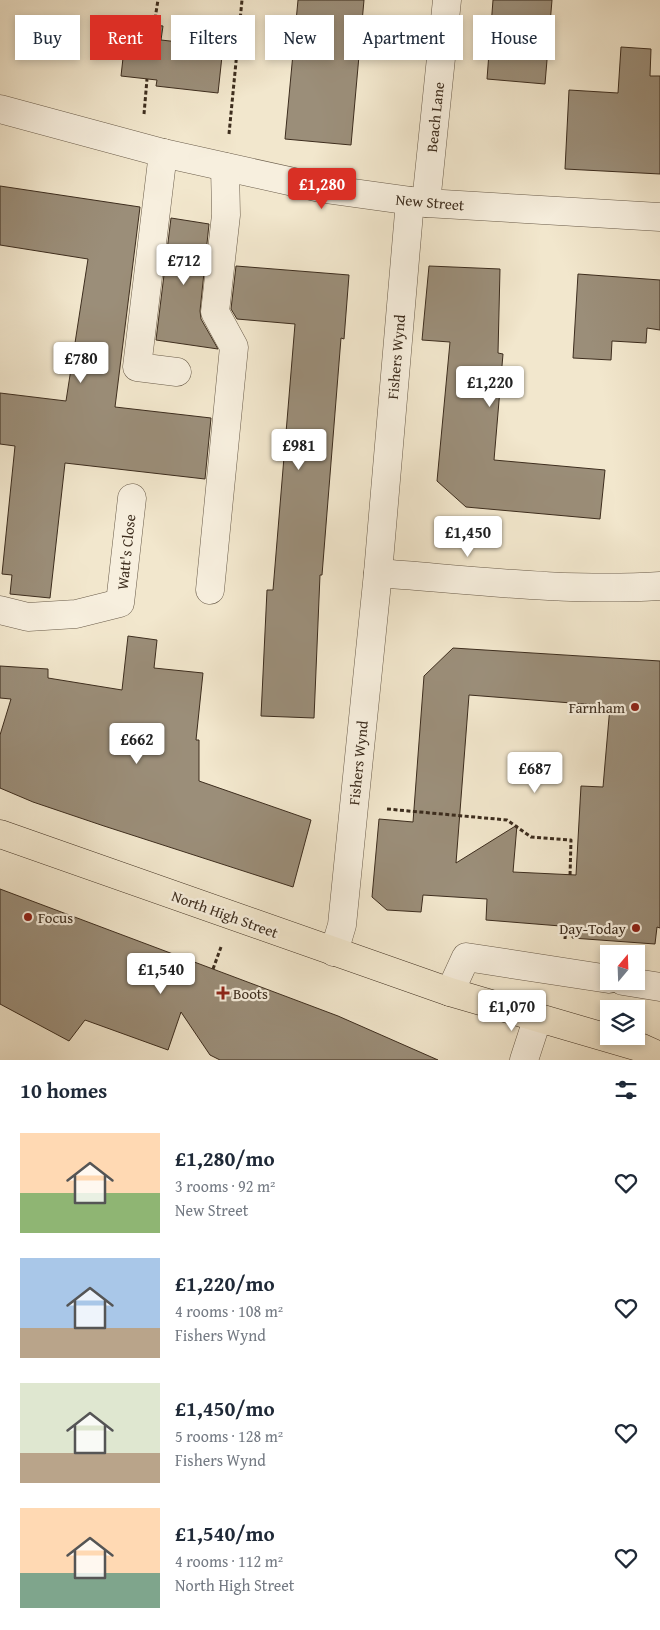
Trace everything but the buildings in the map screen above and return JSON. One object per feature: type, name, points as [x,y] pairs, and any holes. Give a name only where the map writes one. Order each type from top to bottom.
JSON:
[{"type":"main road","name":"North High Street","points":[[0,834],[450,992],[642,1048],[660,1056]]},
{"type":"street","name":"Beach Lane","points":[[418,202],[447,0]]},
{"type":"street","name":"New Street","points":[[0,109],[164,154],[325,189],[418,202],[660,217]]},
{"type":"street","points":[[164,154],[137,367],[177,372]]},
{"type":"street","points":[[210,590],[234,347],[215,312],[226,215],[225,167]]},
{"type":"street","name":"Fishers Wynd","points":[[334,952],[342,924],[418,202]]},
{"type":"street","name":"Watt's Close","points":[[0,610],[28,616],[76,614],[120,603],[132,498]]},
{"type":"street","points":[[378,573],[556,586],[637,588],[660,586]]},
{"type":"street","points":[[450,992],[466,957],[600,978]]},
{"type":"street","points":[[645,985],[660,987]]},
{"type":"street","points":[[524,1060],[538,1018]]},
{"type":"path","points":[[156,15],[158,0]]},
{"type":"path","points":[[225,167],[242,0]]},
{"type":"path","points":[[354,806],[507,820],[531,837],[572,840],[570,876]]},
{"type":"place","name":"Farnham","points":[[635,707]]},
{"type":"place","name":"Focus","points":[[28,917]]},
{"type":"place","name":"Day-Today","points":[[636,928]]},
{"type":"place","name":"Boots","points":[[223,993]]}]
